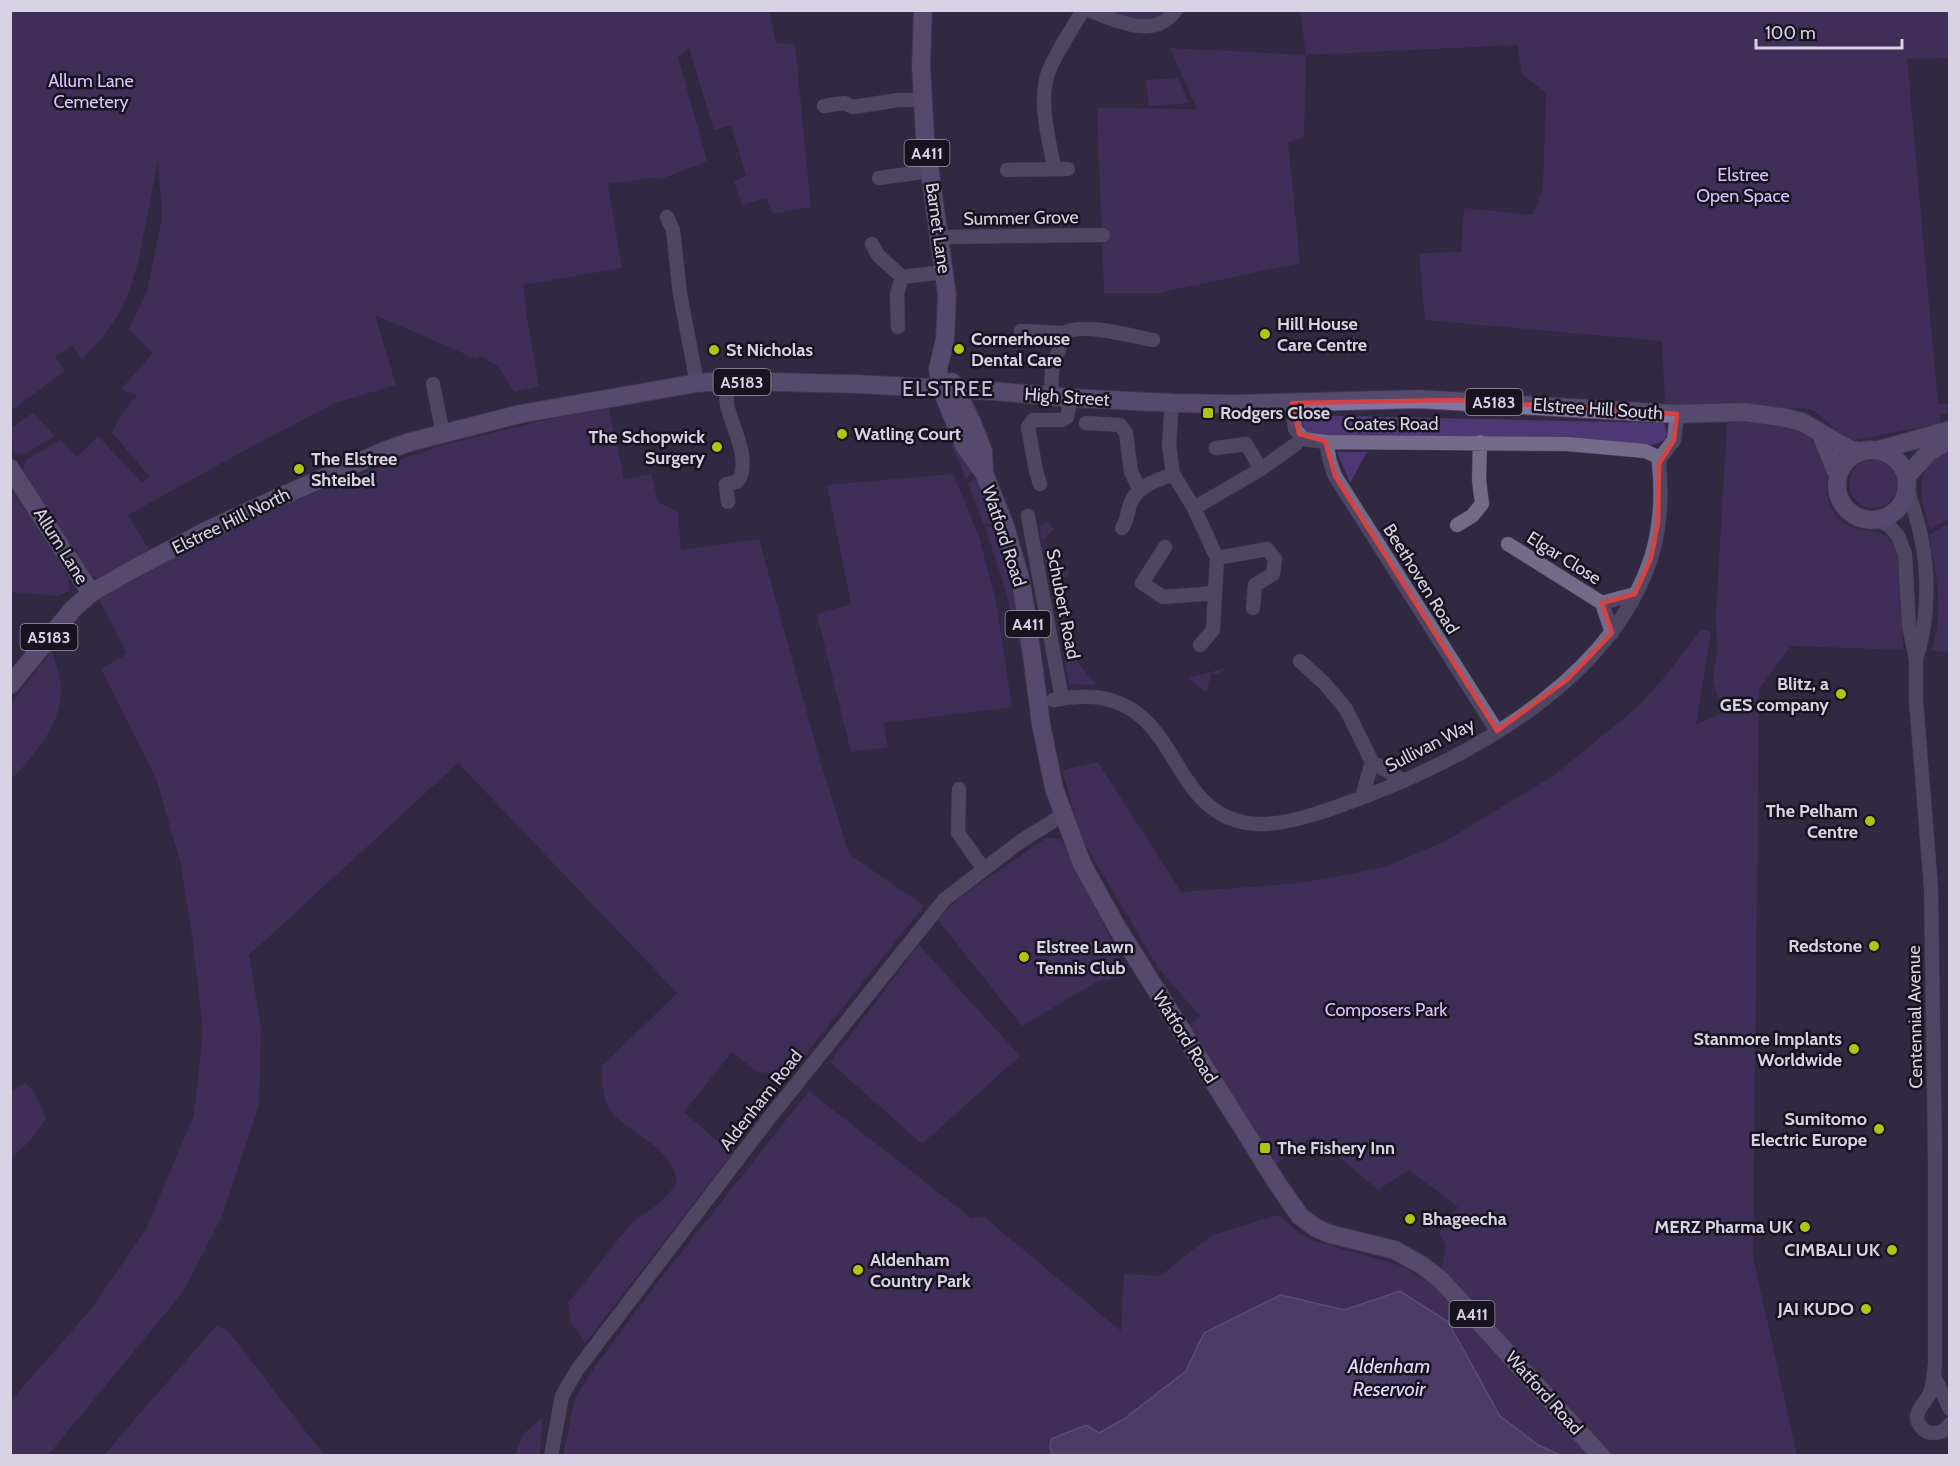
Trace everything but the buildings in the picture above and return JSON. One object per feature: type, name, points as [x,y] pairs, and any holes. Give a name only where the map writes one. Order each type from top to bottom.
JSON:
[{"type":"main road","name":"Barnet Lane","points":[[923,10],[922,100],[947,295],[945,339],[938,369],[940,388]]},
{"type":"main road","name":"High Street","points":[[656,390],[697,382],[726,381],[940,388],[1051,397],[1172,403],[1262,404]]},
{"type":"main road","name":"Watford Road","points":[[940,388],[972,423],[983,451],[984,473]]},
{"type":"main road","name":"Watford Road","points":[[940,388],[964,445],[984,473],[1005,525],[1020,578],[1054,789],[1082,864],[1118,929],[1300,1216],[1322,1231],[1403,1254],[1441,1280],[1600,1455]]},
{"type":"main road","name":"Elstree Hill North","points":[[91,593],[198,535],[384,451],[520,414],[656,390]]},
{"type":"main road","points":[[972,423],[976,406],[992,391]]},
{"type":"main road","name":"Elstree Hill South","points":[[1262,404],[1428,399],[1677,414],[1745,412],[1802,422],[1851,450],[1859,451]]},
{"type":"main road","points":[[1950,430],[1879,450],[1859,451],[1847,459],[1840,469],[1838,495],[1846,508],[1858,517],[1876,520],[1891,514],[1898,509],[1906,482],[1919,461],[1929,452],[1950,440]]},
{"type":"main road","points":[[1821,434],[1838,476]]},
{"type":"main road","points":[[1879,450],[1896,460],[1906,482]]},
{"type":"main road","name":"Allum Lane","points":[[10,468],[91,593]]},
{"type":"main road","name":"A5183","points":[[10,685],[73,609],[91,593]]},
{"type":"street","points":[[1006,170],[1061,168],[1046,123],[1044,94],[1047,74],[1083,10]]},
{"type":"street","points":[[1088,10],[1135,27],[1156,26],[1176,10]]},
{"type":"street","points":[[824,106],[844,103],[853,107],[898,100],[922,100]]},
{"type":"street","points":[[879,178],[930,171]]},
{"type":"street","points":[[667,217],[673,230],[680,294],[697,382]]},
{"type":"street","name":"Summer Grove","points":[[940,237],[1103,235]]},
{"type":"street","points":[[872,244],[878,255],[902,277],[945,272]]},
{"type":"street","points":[[898,327],[897,294],[902,277]]},
{"type":"street","points":[[1021,330],[1105,331],[1153,340]]},
{"type":"street","points":[[1051,397],[1052,370],[1067,331]]},
{"type":"street","points":[[726,381],[727,405],[735,424],[742,461],[740,478],[736,482],[726,484],[728,502]]},
{"type":"street","points":[[433,384],[442,434]]},
{"type":"street","points":[[1040,484],[1028,427],[1033,420],[1062,420],[1067,417],[1071,398]]},
{"type":"street","points":[[1172,403],[1169,445],[1173,474],[1194,508],[1217,558],[1213,630],[1200,645]]},
{"type":"street","name":"Coates Road","points":[[1292,403],[1293,422],[1304,439],[1326,442],[1567,444],[1645,451],[1660,458]]},
{"type":"street","name":"Sullivan Way","points":[[1057,699],[1093,697],[1114,701],[1130,708],[1147,720],[1158,734],[1200,798],[1215,811],[1230,818],[1259,824],[1274,823],[1316,813],[1404,781],[1455,756],[1539,702],[1592,657],[1612,633],[1635,594],[1651,558],[1658,523],[1660,458],[1674,440],[1677,414]]},
{"type":"street","points":[[1086,423],[1120,425],[1126,433],[1131,472],[1139,488]]},
{"type":"street","name":"Beethoven Road","points":[[1326,442],[1335,476],[1497,731]]},
{"type":"street","points":[[1457,525],[1472,516],[1482,504],[1479,480],[1480,442]]},
{"type":"street","points":[[1216,448],[1246,444],[1261,469]]},
{"type":"street","points":[[1194,508],[1261,469],[1296,444]]},
{"type":"street","points":[[1122,528],[1127,521],[1130,503],[1139,488],[1173,474]]},
{"type":"street","name":"Centennial Avenue","points":[[1906,482],[1919,526],[1924,556],[1924,624],[1916,659]]},
{"type":"street","name":"Schubert Road","points":[[1028,516],[1057,699]]},
{"type":"street","name":"Centennial Avenue","points":[[1876,520],[1888,525],[1898,536],[1905,555],[1909,626],[1916,659],[1916,700],[1931,888],[1935,1159],[1934,1376]]},
{"type":"street","name":"Elgar Close","points":[[1508,544],[1602,603],[1612,633]]},
{"type":"street","points":[[1165,547],[1142,583],[1163,597],[1215,593]]},
{"type":"street","points":[[1217,558],[1266,549],[1275,559],[1274,574],[1255,585],[1253,608]]},
{"type":"street","name":"Elgar Close","points":[[1602,603],[1635,594]]},
{"type":"street","points":[[1300,661],[1324,683],[1346,709],[1372,762],[1404,781]]},
{"type":"street","points":[[1362,798],[1372,762]]},
{"type":"street","points":[[959,789],[958,833],[983,868]]},
{"type":"street","name":"Aldenham Road","points":[[551,1455],[562,1396],[577,1370],[770,1117],[945,899],[983,868],[1063,815]]},
{"type":"street","points":[[1934,1376],[1929,1394],[1918,1412],[1919,1423],[1922,1428],[1931,1433],[1937,1433],[1950,1424]]},
{"type":"street","points":[[1934,1376],[1949,1408]]},
{"type":"street","points":[[1924,1403],[1934,1399],[1944,1402],[1949,1408]]},
{"type":"highlighted area","points":[[1456,400],[1677,414],[1674,440],[1659,464],[1658,523],[1651,558],[1635,594],[1602,603],[1612,633],[1568,679],[1497,731],[1335,476],[1325,441],[1299,434],[1292,403]]},
{"type":"green space","name":"Allum Lane Cemetery","points":[[769,10],[776,43],[795,45],[811,207],[773,214],[766,198],[742,205],[734,182],[746,175],[731,125],[714,130],[689,48],[678,57],[707,161],[661,179],[652,178],[608,184],[622,268],[523,285],[539,386],[514,392],[498,366],[480,356],[476,359],[375,315],[396,385],[335,403],[128,515],[150,551],[99,577],[92,576],[85,571],[22,469],[27,459],[60,440],[77,457],[98,436],[142,483],[150,477],[112,433],[126,408],[138,396],[121,389],[153,353],[129,329],[147,291],[162,217],[158,160],[139,259],[119,314],[102,338],[82,359],[72,345],[55,357],[65,371],[11,411],[11,11]]},
{"type":"green space","points":[[1097,11],[1165,11],[1146,22]]},
{"type":"green space","name":"Elstree Open Space","points":[[1300,11],[1949,11],[1949,58],[1907,59],[1938,404],[1949,404],[1949,414],[1940,414],[1940,423],[1854,440],[1846,437],[1811,409],[1725,405],[1682,408],[1665,402],[1662,341],[1425,320],[1419,253],[1461,252],[1464,208],[1533,215],[1543,189],[1546,93],[1522,74],[1517,45],[1306,55]]},
{"type":"green space","points":[[1170,48],[1306,55],[1304,137],[1288,142],[1300,263],[1158,293],[1104,293],[1097,108],[1197,109]]},
{"type":"green space","points":[[1178,78],[1189,103],[1149,106],[1146,80]]},
{"type":"green space","points":[[608,405],[624,479],[651,474],[658,502],[678,512],[681,550],[759,539],[819,757],[849,854],[924,906],[789,1075],[757,1072],[732,1052],[684,1112],[732,1154],[585,1343],[571,1322],[568,1303],[630,1225],[658,1204],[677,1184],[675,1172],[662,1153],[610,1110],[604,1092],[602,1066],[677,993],[458,763],[249,955],[261,1028],[259,1105],[222,1216],[183,1292],[48,1455],[11,1456],[11,1401],[92,1308],[146,1229],[194,1115],[203,1030],[192,935],[180,861],[156,778],[101,669],[127,654],[99,599],[191,549],[311,491],[442,445]]},
{"type":"green space","points":[[33,413],[55,436],[24,454],[13,453],[11,428]]},
{"type":"green space","points":[[1300,415],[1664,423],[1667,434],[1665,440],[1654,445],[1318,437],[1306,434]]},
{"type":"green space","name":"Composers Park","points":[[1771,421],[1795,428],[1809,438],[1823,458],[1829,502],[1838,518],[1848,526],[1880,533],[1894,546],[1899,567],[1904,650],[1791,646],[1759,689],[1753,1257],[1797,1455],[1610,1455],[1577,1415],[1442,1269],[1446,1244],[1439,1234],[1458,1207],[1409,1170],[1378,1190],[1314,1136],[1276,1164],[1188,1026],[1201,1017],[1159,969],[1082,839],[1062,770],[1098,762],[1181,892],[1301,883],[1385,867],[1447,840],[1553,776],[1640,705],[1701,629],[1711,632],[1696,724],[1722,714],[1713,678],[1717,651],[1716,614],[1727,423]]},
{"type":"green space","points":[[946,426],[972,473],[966,479],[944,427]]},
{"type":"green space","points":[[1949,450],[1949,519],[1930,529],[1921,494],[1924,475],[1937,458]]},
{"type":"green space","points":[[1337,452],[1367,452],[1350,483]]},
{"type":"green space","points":[[1868,460],[1878,460],[1890,467],[1897,479],[1897,489],[1890,501],[1878,508],[1868,508],[1853,497],[1849,489],[1849,479],[1860,464]]},
{"type":"green space","points":[[953,474],[979,537],[996,602],[1012,707],[883,723],[888,747],[851,752],[817,614],[851,604],[827,485]]},
{"type":"green space","points":[[975,479],[990,502],[999,525],[983,523],[968,483]]},
{"type":"green space","points":[[10,489],[31,519],[33,518],[69,579],[69,591],[59,596],[11,592]]},
{"type":"green space","points":[[1047,522],[1054,529],[1042,541],[1039,526]]},
{"type":"green space","points":[[1949,523],[1949,652],[1931,651],[1938,621],[1938,593],[1929,535]]},
{"type":"green space","points":[[985,527],[1000,528],[1017,593],[1024,662],[1004,585]]},
{"type":"green space","points":[[1043,545],[1070,573],[1051,589]]},
{"type":"green space","points":[[1053,596],[1077,624],[1060,638]]},
{"type":"green space","points":[[1066,648],[1096,685],[1069,684],[1063,650]]},
{"type":"green space","points":[[52,651],[61,683],[57,714],[45,738],[11,780],[11,703]]},
{"type":"green space","points":[[1226,668],[1218,674],[1211,673],[1207,691],[1188,678]]},
{"type":"green space","name":"Elstree Lawn Tennis Club","points":[[1046,838],[1060,839],[1071,855],[1128,976],[1096,982],[1022,1026],[938,920],[959,898]]},
{"type":"green space","points":[[919,945],[1020,1056],[922,1144],[830,1062]]},
{"type":"green space","points":[[25,1083],[35,1093],[46,1119],[31,1140],[11,1159],[11,1091]]},
{"type":"green space","name":"Aldenham Country Park","points":[[809,1091],[971,1218],[983,1216],[1121,1331],[1124,1274],[1160,1276],[1212,1235],[1278,1215],[1302,1235],[1314,1241],[1399,1265],[1439,1289],[1594,1456],[563,1456],[575,1398],[596,1365],[654,1287]]},
{"type":"green space","points":[[217,1325],[228,1331],[324,1455],[104,1455]]},
{"type":"green space","points":[[542,1418],[540,1455],[515,1455],[523,1434]]},
{"type":"water","name":"Aldenham Reservoir","points":[[1400,1291],[1448,1322],[1500,1416],[1538,1445],[1560,1455],[1052,1455],[1051,1439],[1086,1425],[1099,1433],[1124,1419],[1186,1371],[1204,1333],[1281,1295],[1344,1310]]},
{"type":"place","name":"Hill House Care Centre","points":[[1265,334]]},
{"type":"place","name":"Cornerhouse Dental Care","points":[[959,349]]},
{"type":"place","name":"St Nicholas","points":[[714,350]]},
{"type":"place","name":"Rodgers Close","points":[[1208,413]]},
{"type":"place","name":"Watling Court","points":[[842,434]]},
{"type":"place","name":"The Schopwick Surgery","points":[[717,447]]},
{"type":"place","name":"The Elstree Shteibel","points":[[299,469]]},
{"type":"place","name":"Blitz, a GES company","points":[[1841,694]]},
{"type":"place","name":"The Pelham Centre","points":[[1870,821]]},
{"type":"place","name":"Redstone","points":[[1874,946]]},
{"type":"place","name":"Elstree Lawn Tennis Club","points":[[1024,957]]},
{"type":"place","name":"Stanmore Implants Worldwide","points":[[1854,1049]]},
{"type":"place","name":"Sumitomo Electric Europe","points":[[1879,1129]]},
{"type":"place","name":"The Fishery Inn","points":[[1265,1148]]},
{"type":"place","name":"Bhageecha","points":[[1410,1219]]},
{"type":"place","name":"MERZ Pharma UK","points":[[1805,1227]]},
{"type":"place","name":"CIMBALI UK","points":[[1892,1250]]},
{"type":"place","name":"Aldenham Country Park","points":[[858,1270]]},
{"type":"place","name":"JAI KUDO","points":[[1866,1309]]},
{"type":"district","name":"ELSTREE","points":[[948,388]]}]
